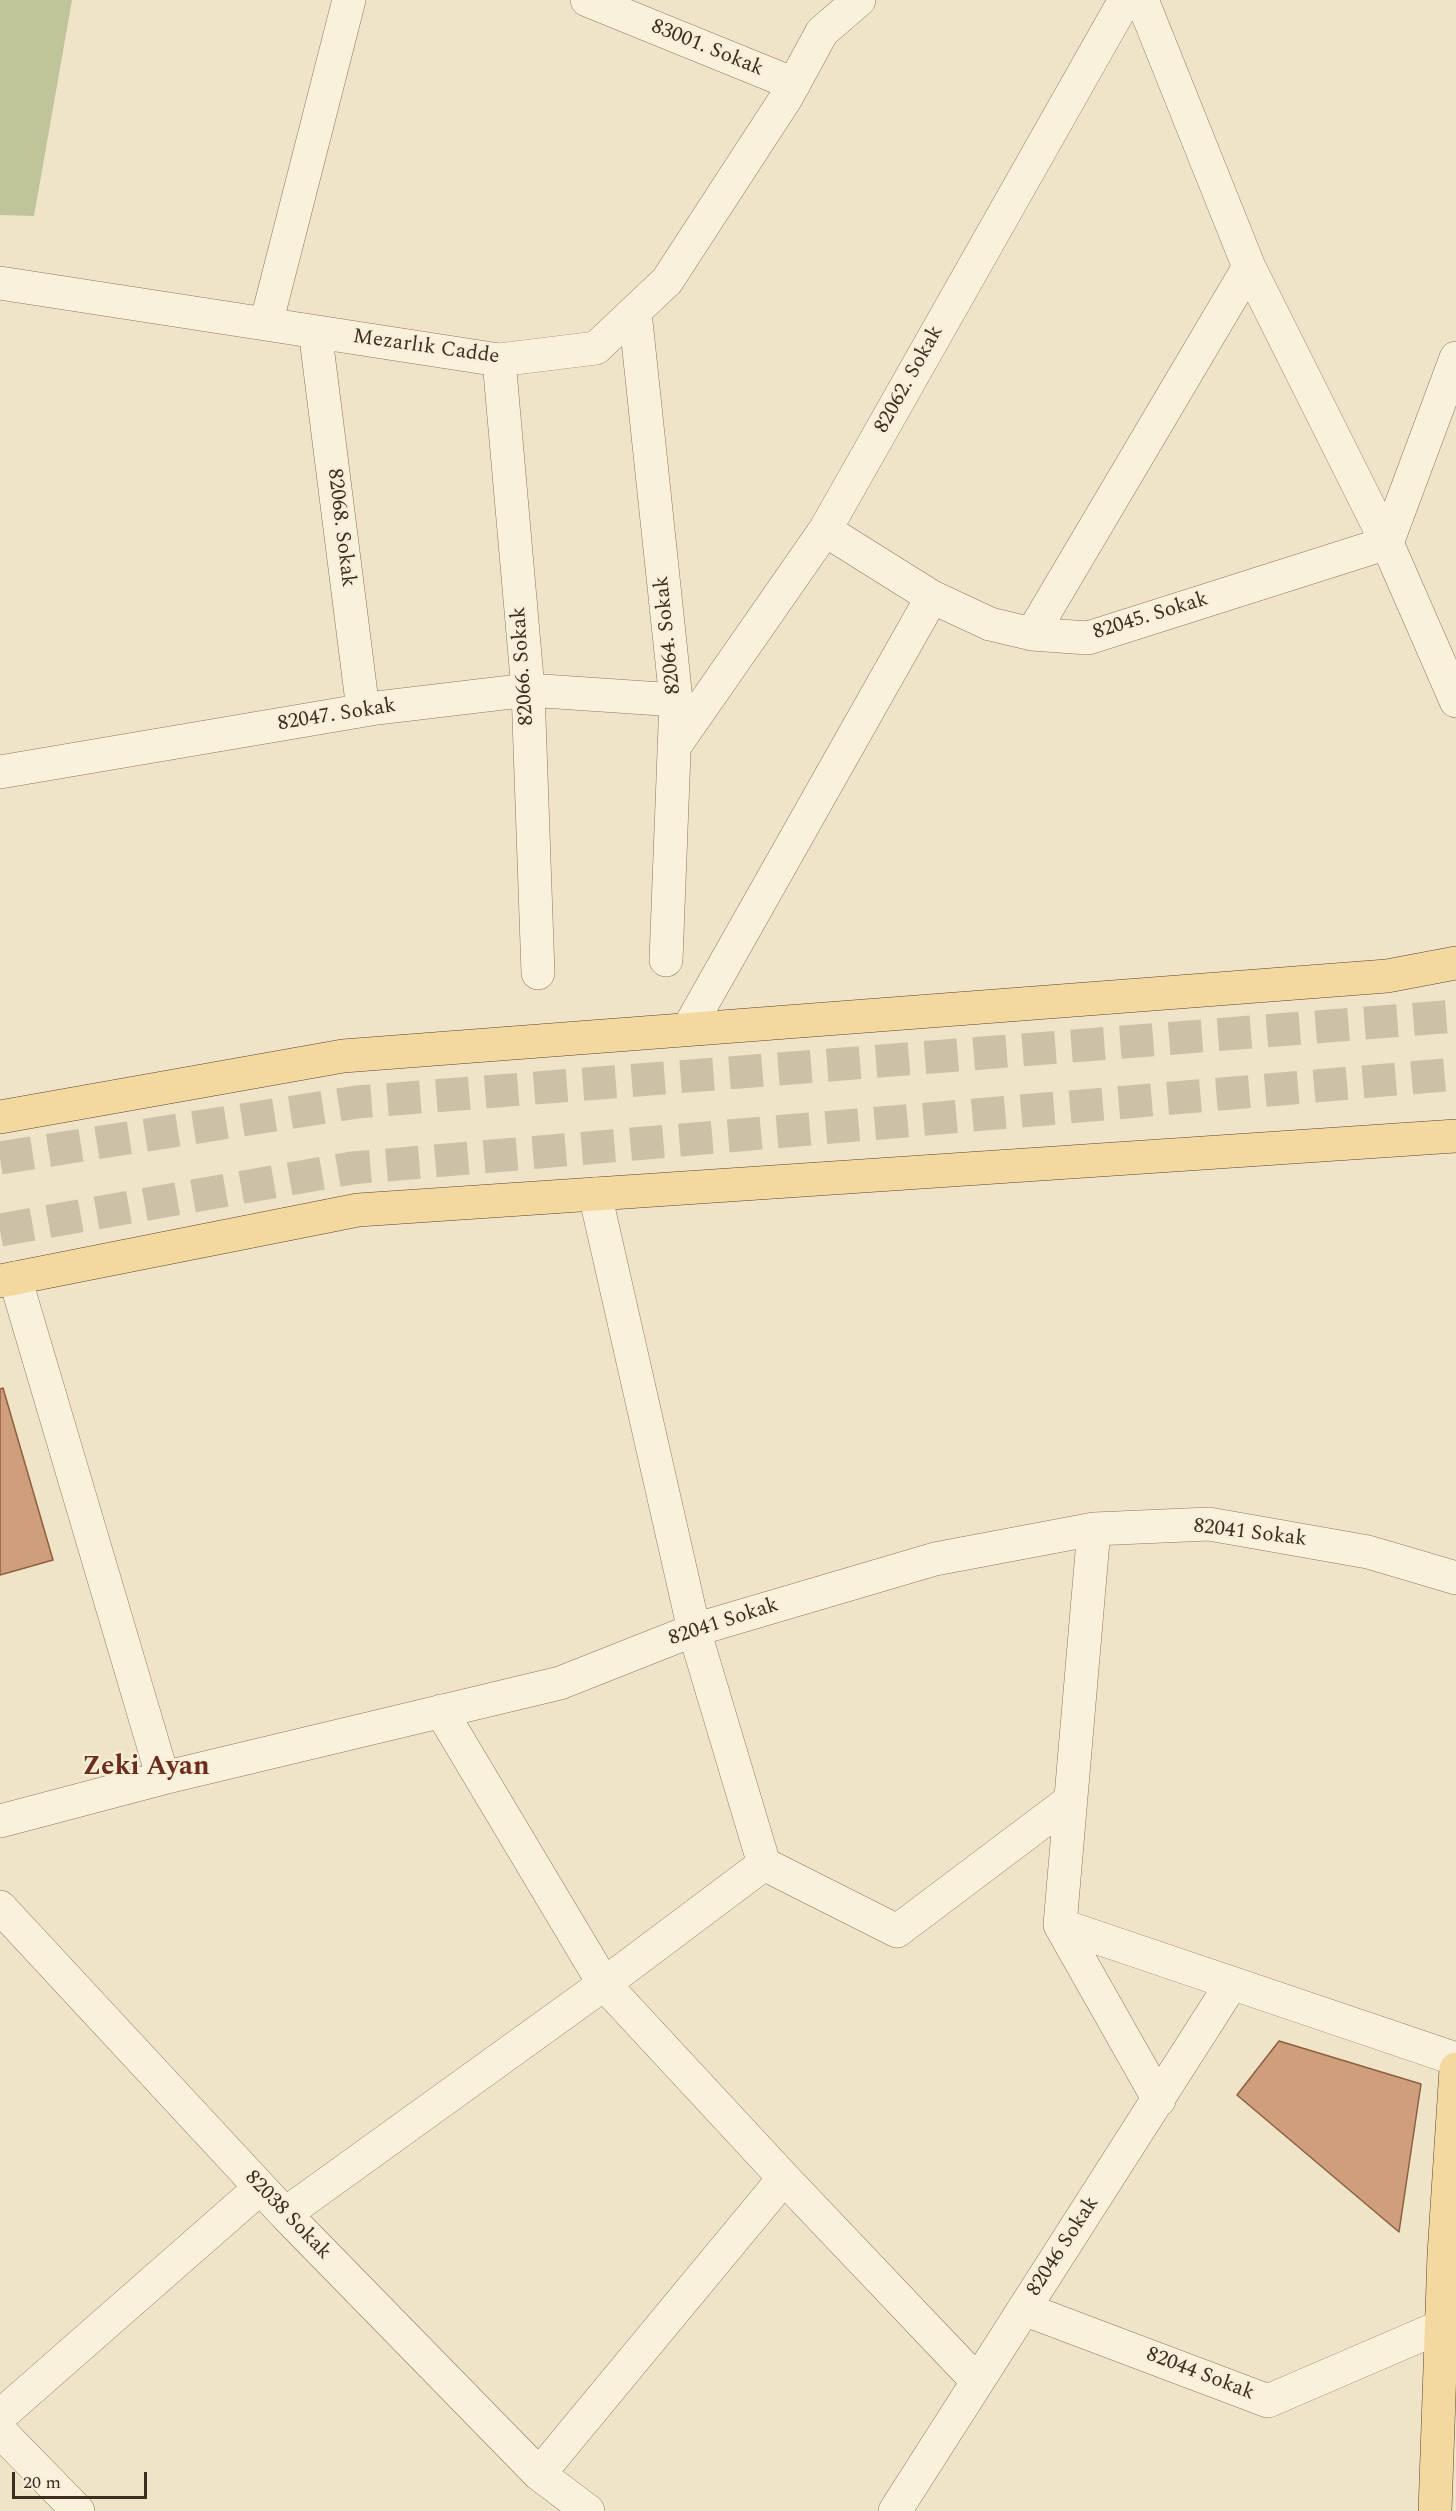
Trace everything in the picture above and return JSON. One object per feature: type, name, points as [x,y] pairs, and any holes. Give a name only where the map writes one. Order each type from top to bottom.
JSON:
[{"type":"main road","points":[[0,1117],[343,1056],[1387,976],[1452,968]]},
{"type":"main road","points":[[8,1279],[358,1210],[1454,1133]]},
{"type":"main road","points":[[1435,2511],[1440,2327],[1456,2069]]},
{"type":"street","points":[[267,324],[349,0]]},
{"type":"street","name":"83001. Sokak","points":[[586,0],[794,84]]},
{"type":"street","name":"Mezarlık Cadde","points":[[0,283],[499,360],[596,348],[667,281],[794,84],[822,32],[859,0]]},
{"type":"street","name":"82062. Sokak","points":[[674,747],[825,530],[1125,0]]},
{"type":"street","points":[[1142,0],[1249,267],[1387,543],[1456,702]]},
{"type":"street","points":[[1032,634],[1249,267]]},
{"type":"street","name":"82064. Sokak","points":[[635,312],[676,700],[666,960]]},
{"type":"street","name":"82068. Sokak","points":[[317,346],[363,710]]},
{"type":"street","points":[[1387,543],[1456,358]]},
{"type":"street","name":"82066. Sokak","points":[[499,360],[528,690],[538,973]]},
{"type":"street","name":"82045. Sokak","points":[[825,530],[932,597],[990,624],[1032,634],[1088,638],[1387,543]]},
{"type":"street","points":[[688,1029],[932,597]]},
{"type":"street","name":"82047. Sokak","points":[[0,772],[363,710],[528,690],[676,700]]},
{"type":"street","points":[[595,1194],[694,1630],[764,1864],[897,1931],[1071,1800]]},
{"type":"street","points":[[8,1279],[163,1778]]},
{"type":"street","name":"82041 Sokak","points":[[0,1821],[163,1778],[560,1683],[694,1630],[935,1558],[1094,1529],[1209,1524],[1368,1552],[1456,1578]]},
{"type":"street","points":[[1094,1529],[1060,1925],[1160,2100]]},
{"type":"street","points":[[441,1711],[604,1984],[977,2381]]},
{"type":"street","points":[[285,2214],[604,1984],[764,1864]]},
{"type":"street","name":"82038 Sokak","points":[[0,1907],[285,2214],[539,2474],[588,2511]]},
{"type":"street","points":[[1060,1925],[1456,2059]]},
{"type":"street","name":"82046 Sokak","points":[[895,2511],[1160,2100],[1232,1983]]},
{"type":"street","points":[[539,2474],[784,2178]]},
{"type":"street","points":[[0,2416],[260,2188]]},
{"type":"street","name":"82044 Sokak","points":[[1024,2309],[1268,2401],[1440,2327]]},
{"type":"street","points":[[0,2431],[78,2511]]},
{"type":"green space","points":[[0,0],[72,0],[34,216],[0,215]]},
{"type":"building","points":[[3,1388],[53,1560],[0,1575],[0,1389]]},
{"type":"building","points":[[1279,2041],[1421,2084],[1399,2232],[1237,2095]]},
{"type":"tunnel","points":[[0,1158],[357,1102],[1456,1016]]},
{"type":"tunnel","points":[[0,1230],[352,1168],[1456,1074]]},
{"type":"district","name":"Zeki Ayan","points":[[146,1769]]}]
